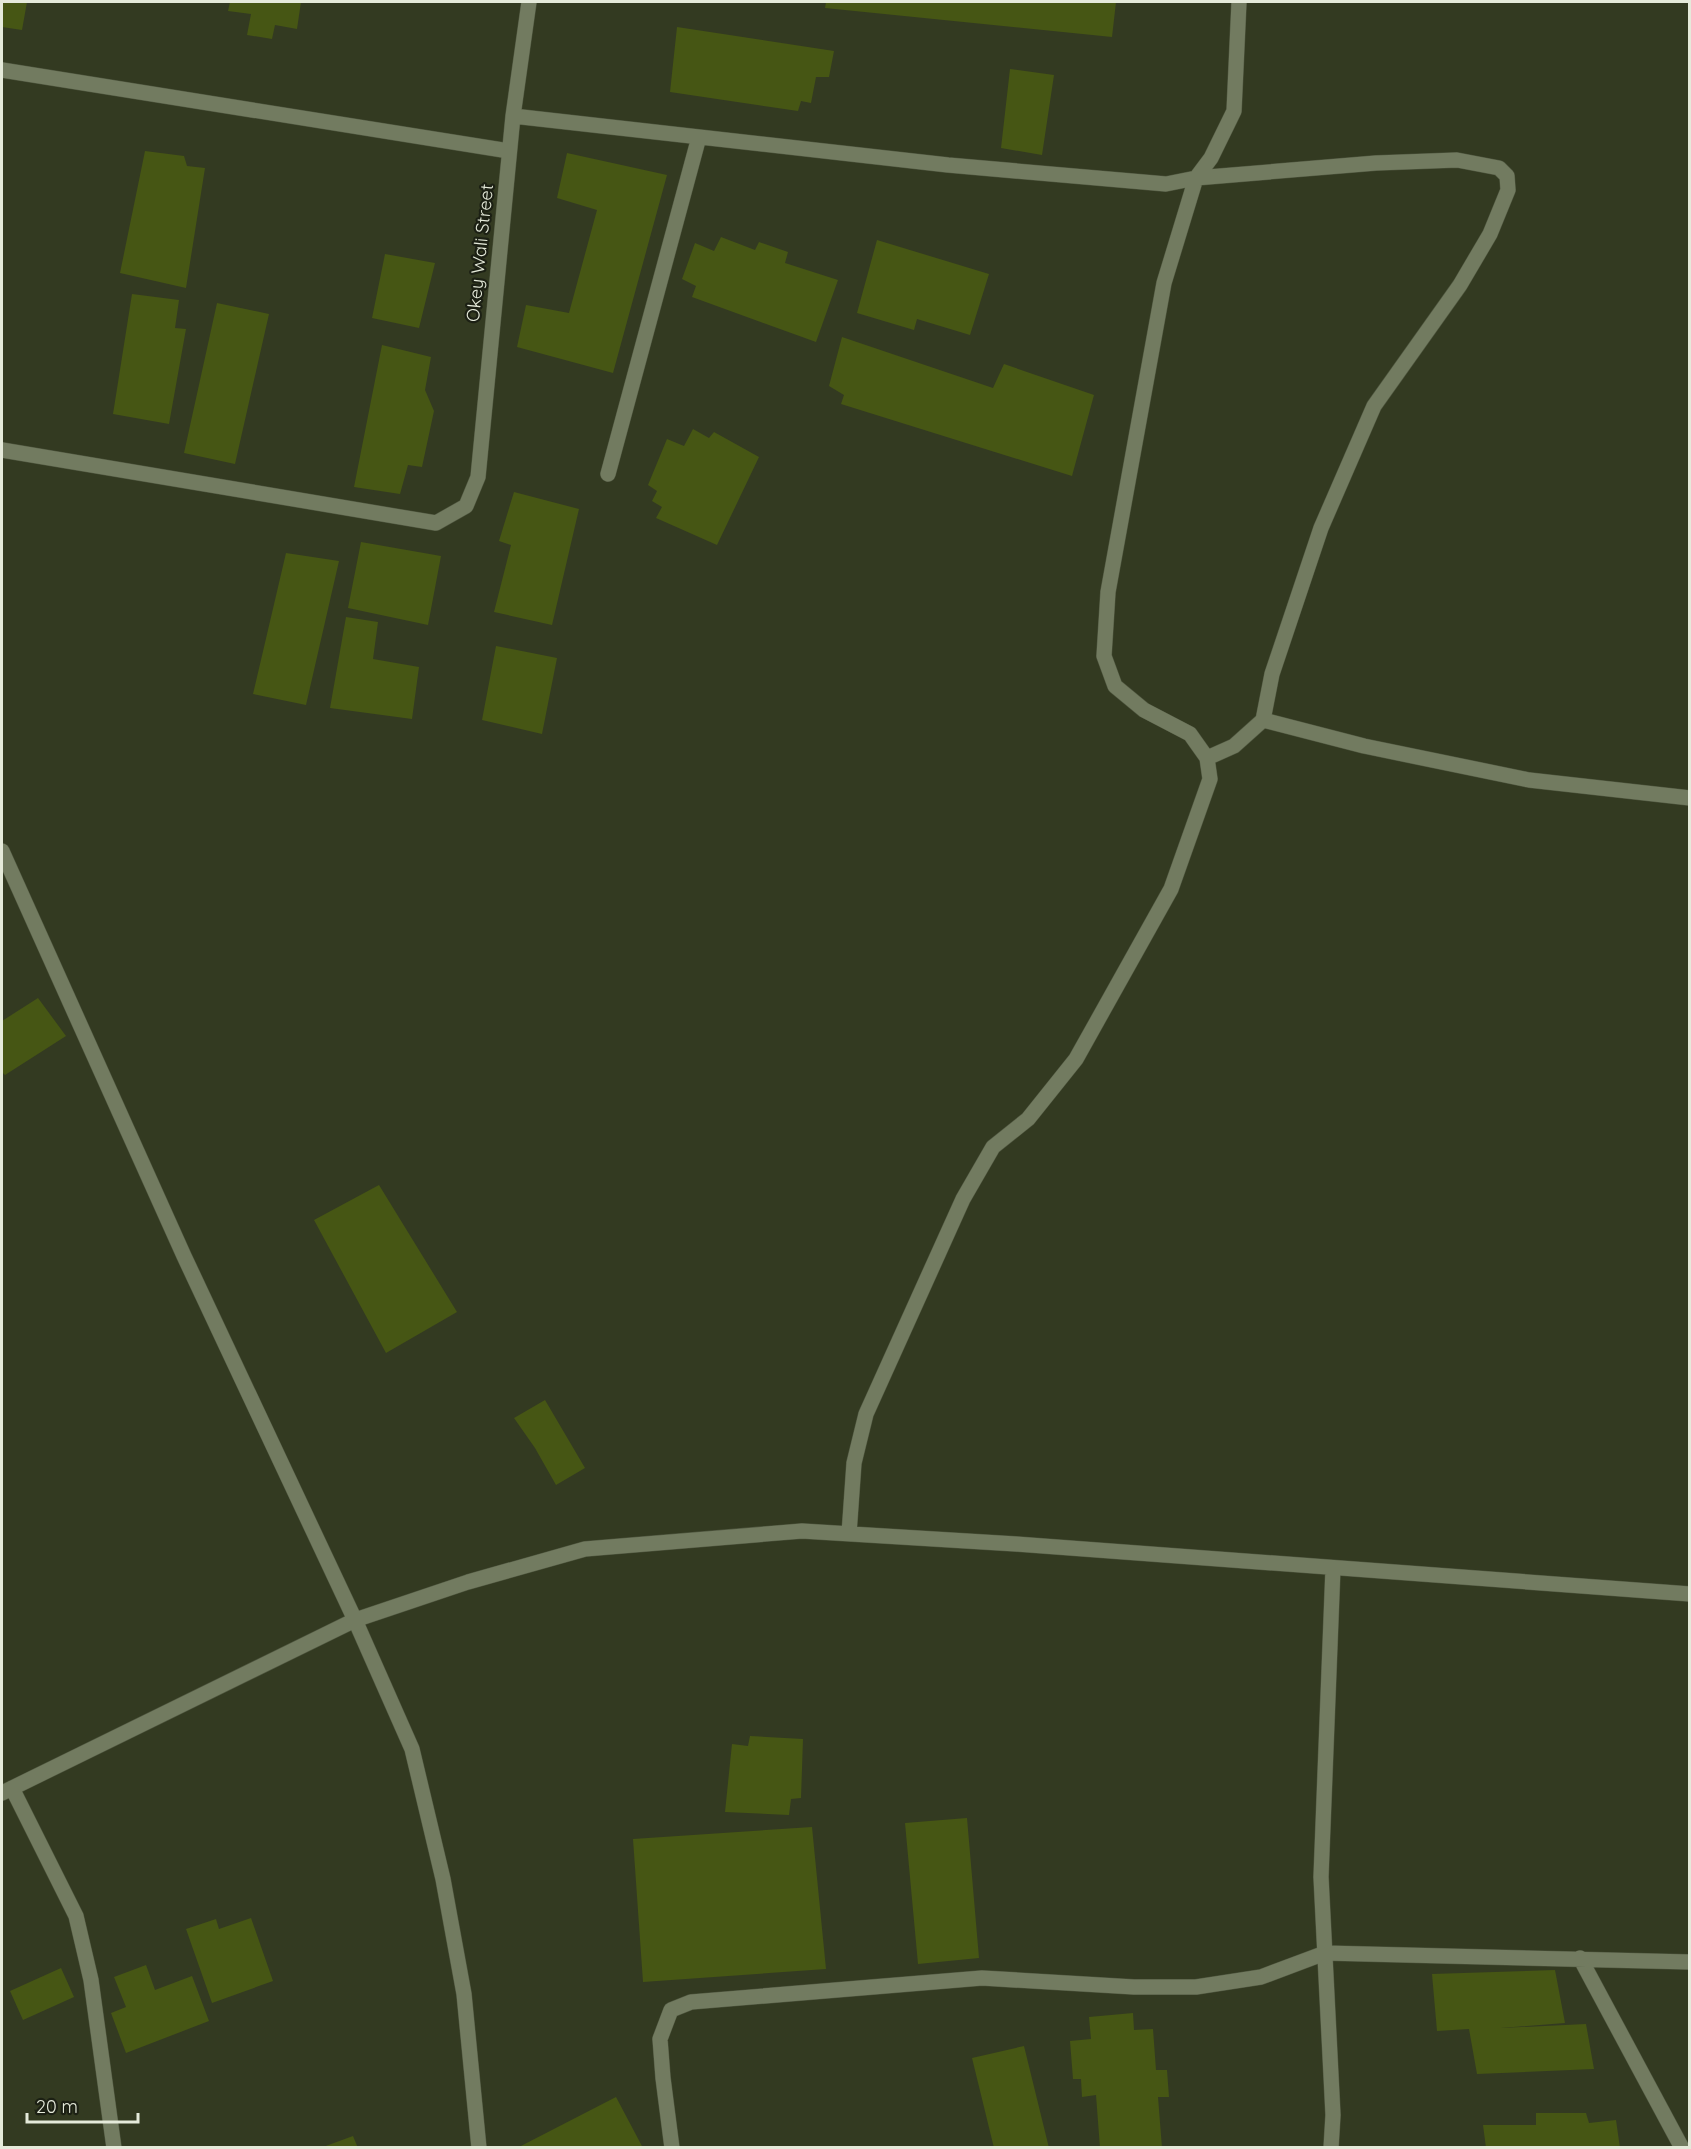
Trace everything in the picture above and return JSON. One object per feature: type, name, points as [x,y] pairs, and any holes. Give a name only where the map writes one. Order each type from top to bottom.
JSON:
[{"type":"street","name":"Okey Wali Street","points":[[2,450],[436,523],[466,506],[478,477],[509,151],[529,2]]},
{"type":"street","points":[[849,1534],[854,1463],[866,1414],[958,1210],[993,1147],[1028,1119],[1076,1059],[1171,889],[1210,779],[1207,758],[1190,734],[1144,710],[1115,686],[1104,656],[1108,591],[1164,283],[1196,178],[1211,158],[1234,111],[1239,2]]},
{"type":"street","points":[[2,70],[509,151]]},
{"type":"street","points":[[513,116],[948,165],[1166,184],[1196,178],[1376,163],[1457,160],[1498,168],[1507,176],[1508,190],[1491,234],[1460,285],[1374,406],[1321,528],[1272,674],[1263,720],[1234,746],[1207,758]]},
{"type":"street","points":[[608,474],[699,137]]},
{"type":"street","points":[[1263,720],[1364,746],[1530,780],[1689,798]]},
{"type":"street","points":[[2,851],[184,1256],[355,1620],[412,1749],[442,1879],[464,1994],[479,2148]]},
{"type":"street","points":[[114,2148],[91,1980],[76,1916],[7,1791],[355,1620],[468,1582],[585,1549],[802,1531],[1028,1545],[1689,1594]]},
{"type":"street","points":[[1331,2148],[1333,2115],[1321,1877],[1333,1568]]},
{"type":"street","points":[[672,2148],[660,2039],[671,2010],[691,2002],[982,1978],[1134,1988],[1196,1988],[1262,1977],[1325,1953],[1689,1962]]},
{"type":"street","points":[[1580,1958],[1682,2148]]},
{"type":"building","points":[[2,2],[27,2],[22,30],[2,27]]},
{"type":"building","points":[[230,2],[301,2],[297,29],[275,25],[272,39],[247,35],[251,14],[228,11]]},
{"type":"building","points":[[826,2],[1116,2],[1112,37],[825,8]]},
{"type":"building","points":[[677,27],[834,51],[829,77],[816,77],[811,103],[801,101],[798,111],[670,92]]},
{"type":"building","points":[[1010,69],[1054,75],[1042,155],[1001,148]]},
{"type":"building","points":[[145,151],[184,156],[187,166],[205,168],[186,288],[120,273]]},
{"type":"building","points":[[567,153],[667,175],[613,373],[517,347],[526,305],[569,313],[597,210],[557,198]]},
{"type":"building","points":[[721,237],[755,250],[759,242],[788,252],[785,263],[838,280],[816,342],[692,297],[696,286],[682,279],[695,243],[714,251]]},
{"type":"building","points":[[877,240],[989,274],[970,335],[917,319],[914,330],[857,313]]},
{"type":"building","points":[[385,254],[435,263],[419,328],[372,318]]},
{"type":"building","points":[[132,294],[179,300],[175,328],[186,329],[169,424],[113,414]]},
{"type":"building","points":[[217,303],[269,314],[235,464],[184,453]]},
{"type":"building","points":[[842,337],[993,388],[1004,364],[1094,395],[1072,476],[841,404],[844,395],[829,386]]},
{"type":"building","points":[[382,345],[431,357],[425,390],[434,411],[422,467],[408,465],[400,494],[354,487]]},
{"type":"building","points":[[693,429],[709,438],[714,432],[759,457],[717,545],[656,518],[662,507],[652,501],[657,491],[648,485],[667,439],[684,446]]},
{"type":"building","points":[[514,492],[579,509],[552,625],[494,612],[511,545],[499,541]]},
{"type":"building","points":[[361,542],[441,556],[428,625],[348,608]]},
{"type":"building","points":[[286,553],[339,561],[306,705],[253,694]]},
{"type":"building","points":[[346,617],[378,622],[373,659],[419,667],[412,719],[330,708]]},
{"type":"building","points":[[496,646],[557,658],[542,734],[482,720]]},
{"type":"building","points":[[38,998],[66,1036],[5,1075],[2,1072],[2,1021]]},
{"type":"building","points":[[379,1185],[457,1312],[386,1353],[314,1220]]},
{"type":"building","points":[[545,1400],[585,1468],[556,1485],[535,1448],[514,1418]]},
{"type":"building","points":[[750,1736],[803,1739],[801,1798],[791,1799],[789,1815],[725,1812],[732,1744],[748,1746]]},
{"type":"building","points":[[967,1818],[979,1958],[918,1964],[905,1823]]},
{"type":"building","points":[[812,1827],[826,1969],[643,1982],[633,1839]]},
{"type":"building","points":[[251,1918],[273,1981],[212,2003],[186,1929],[216,1919],[219,1929]]},
{"type":"building","points":[[146,1965],[155,1990],[192,1976],[209,2021],[126,2053],[111,2013],[126,2007],[114,1977]]},
{"type":"building","points":[[61,1968],[74,1997],[23,2020],[10,1991]]},
{"type":"building","points":[[1555,1970],[1565,2023],[1501,2028],[1586,2024],[1594,2069],[1477,2074],[1469,2029],[1437,2031],[1432,1974]]},
{"type":"building","points":[[1133,2013],[1134,2030],[1153,2029],[1156,2070],[1167,2070],[1169,2097],[1158,2097],[1162,2148],[1100,2148],[1096,2095],[1082,2097],[1081,2079],[1073,2079],[1070,2041],[1091,2039],[1089,2017]]},
{"type":"building","points":[[1024,2046],[1049,2148],[994,2148],[972,2058]]},
{"type":"building","points":[[616,2097],[643,2148],[517,2148]]},
{"type":"building","points":[[1536,2113],[1586,2113],[1589,2123],[1616,2120],[1620,2148],[1486,2148],[1483,2125],[1536,2125]]},
{"type":"building","points":[[353,2136],[358,2148],[323,2148],[323,2147]]}]
